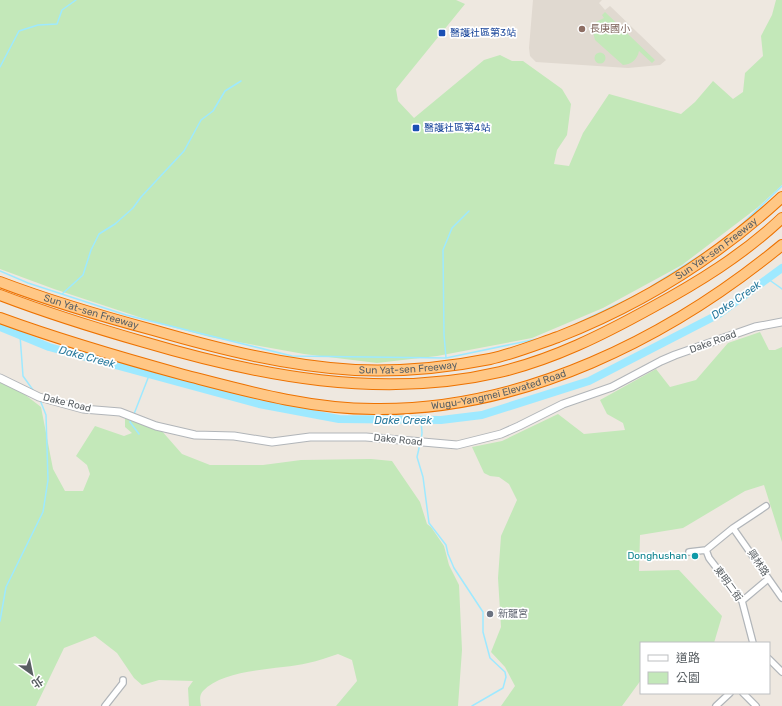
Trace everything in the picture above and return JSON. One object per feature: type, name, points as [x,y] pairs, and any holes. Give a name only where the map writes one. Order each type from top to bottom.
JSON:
[{"type":"highway","name":"Sun Yat-sen Freeway","points":[[0,282],[35,295],[226,350],[290,362],[354,370],[405,370],[442,367],[491,358],[529,348],[608,315],[684,274],[759,218],[782,197]]},
{"type":"highway","name":"Sun Yat-sen Freeway","points":[[0,295],[86,326],[181,354],[234,366],[321,381],[358,384],[385,385],[448,381],[500,372],[536,362],[560,353],[617,327],[698,282],[740,253],[782,218]]},
{"type":"highway","name":"Wugu-Yangmei Elevated Road","points":[[0,318],[66,341],[243,391],[332,407],[374,409],[418,407],[475,399],[541,382],[573,370],[632,343],[688,313],[739,280],[782,245]]},
{"type":"highway","name":"Wugu-Yangmei Elevated Road","points":[[0,324],[65,347],[233,393],[330,412],[373,415],[408,414],[476,406],[516,396],[557,382],[637,347],[691,318],[742,285],[782,253]]},
{"type":"street","name":"Dake Road","points":[[0,378],[39,397],[83,409],[112,411],[165,428],[195,435],[234,436],[272,442],[310,437],[366,437],[457,445],[501,434],[562,404],[612,387],[661,360],[755,327],[782,322]]},
{"type":"street","points":[[689,552],[706,550],[733,528],[766,506]]},
{"type":"street","name":"興林路","points":[[733,528],[782,598]]},
{"type":"street","name":"東明二街","points":[[706,550],[709,558],[742,601],[753,642]]},
{"type":"street","points":[[742,601],[768,579]]},
{"type":"street","points":[[770,660],[782,672]]},
{"type":"street","points":[[105,706],[123,683],[123,680]]},
{"type":"street","points":[[716,706],[729,694]]},
{"type":"street","points":[[744,694],[756,706]]},
{"type":"shaded area","name":"長庚國小","points":[[533,0],[602,0],[599,3],[605,10],[610,6],[666,60],[660,65],[628,68],[536,62],[530,56],[529,48]]},
{"type":"green space","points":[[0,0],[456,0],[465,4],[396,89],[398,101],[414,118],[484,60],[500,55],[512,61],[523,61],[562,89],[571,104],[567,135],[557,150],[554,164],[569,166],[583,133],[609,94],[681,114],[695,102],[713,81],[733,99],[743,92],[745,73],[763,56],[761,36],[772,15],[776,0],[782,0],[782,185],[757,208],[682,265],[603,308],[532,338],[437,356],[377,363],[304,354],[210,337],[157,323],[54,289],[0,269]]},
{"type":"green space","points":[[605,12],[655,60],[652,63],[639,51],[634,61],[623,65],[595,40],[592,28],[596,22],[604,18],[602,15]]},
{"type":"green space","points":[[598,53],[602,53],[604,54],[604,62],[598,63],[595,60],[595,56]]},
{"type":"green space","points":[[760,332],[769,350],[775,350],[782,347],[782,542],[764,485],[745,491],[683,528],[640,535],[639,571],[679,570],[722,616],[714,642],[640,642],[640,681],[622,706],[501,706],[515,686],[505,667],[491,652],[501,627],[498,578],[501,536],[517,500],[509,484],[499,477],[490,476],[484,473],[472,447],[502,441],[558,414],[584,434],[625,430],[623,423],[607,414],[600,400],[656,369],[670,387],[696,380],[728,343]]},
{"type":"green space","points":[[0,381],[15,387],[41,407],[53,469],[65,491],[83,491],[90,474],[87,465],[76,456],[95,426],[124,436],[132,433],[125,427],[125,418],[161,430],[182,454],[210,465],[263,465],[301,460],[371,459],[392,461],[420,502],[427,524],[431,527],[444,546],[449,565],[459,585],[462,650],[458,706],[336,706],[357,681],[352,660],[338,654],[308,663],[252,671],[224,678],[212,683],[203,691],[200,696],[201,706],[189,706],[188,688],[193,681],[159,680],[142,685],[134,678],[117,653],[95,636],[64,648],[36,706],[0,706]]},
{"type":"waterway","points":[[0,67],[19,31],[38,25],[57,24],[62,10],[76,0]]},
{"type":"waterway","points":[[62,294],[83,275],[91,250],[99,234],[115,224],[133,208],[141,197],[184,151],[201,120],[213,111],[225,91],[241,81]]},
{"type":"waterway","points":[[740,226],[782,186]]},
{"type":"waterway","points":[[446,358],[444,335],[443,250],[452,228],[469,211]]},
{"type":"waterway","points":[[652,286],[715,246]]},
{"type":"waterway","name":"Dake Creek","points":[[0,327],[49,347],[259,404],[339,419],[441,420],[482,415],[589,381],[719,314],[782,268]]},
{"type":"waterway","points":[[0,271],[28,283],[126,315],[292,356],[446,358],[537,339]]},
{"type":"waterway","points":[[768,279],[782,289]]},
{"type":"waterway","points":[[574,325],[639,294]]},
{"type":"waterway","points":[[20,335],[23,376],[33,390]]},
{"type":"waterway","points":[[134,414],[150,373]]},
{"type":"waterway","points":[[0,621],[6,587],[43,512],[48,480],[46,415],[40,400]]},
{"type":"waterway","points":[[131,419],[130,422],[139,434]]},
{"type":"waterway","points":[[421,420],[421,440]]},
{"type":"waterway","points":[[420,444],[417,457],[423,477],[429,523],[446,545],[454,568],[483,612],[483,632],[490,658],[505,672],[506,677],[503,688],[472,706]]},
{"type":"place","name":"長庚國小","points":[[582,29]]},
{"type":"place","name":"醫護社區第3站","points":[[442,33]]},
{"type":"place","name":"醫護社區第4站","points":[[416,128]]},
{"type":"place","name":"Donghushan","points":[[695,556]]},
{"type":"place","name":"新龍宮","points":[[490,614]]}]
